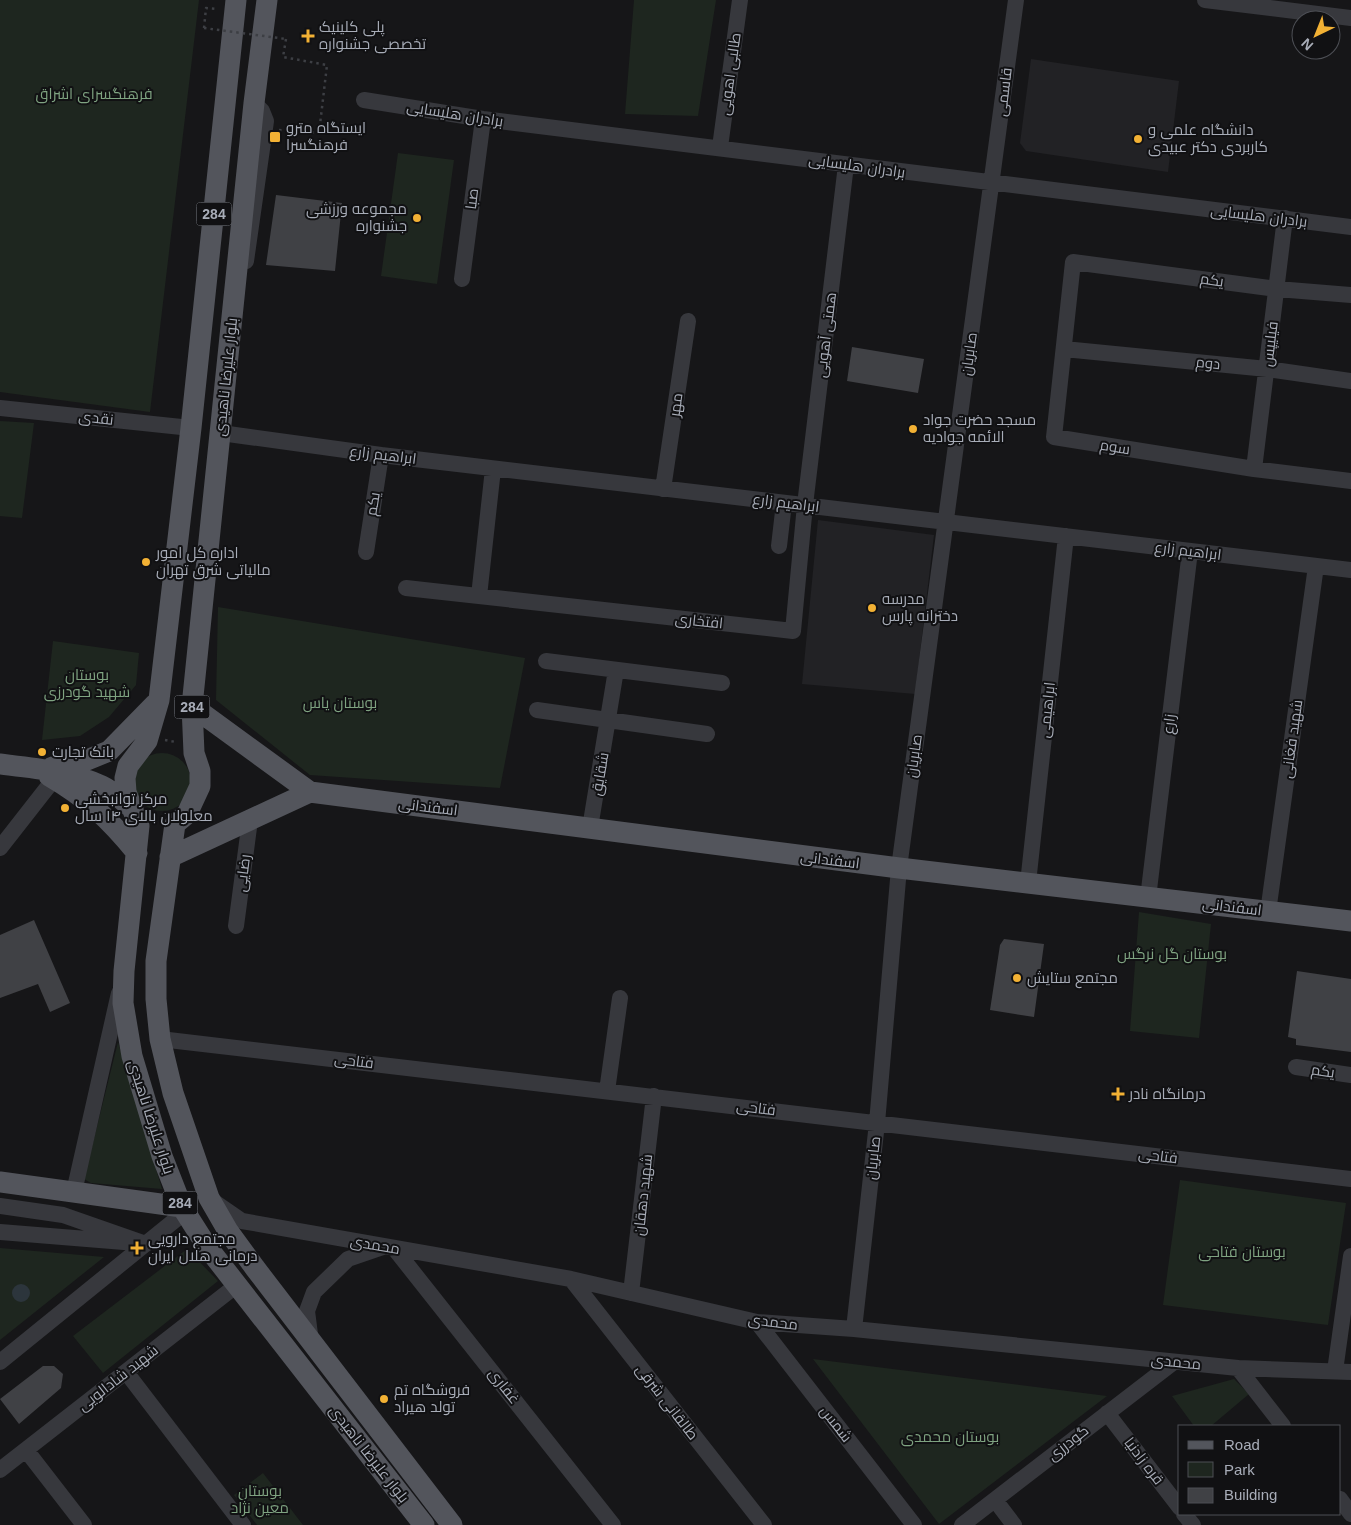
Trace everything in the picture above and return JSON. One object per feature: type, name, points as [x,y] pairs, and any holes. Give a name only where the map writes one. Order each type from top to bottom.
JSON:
[{"type":"main road","name":"بلوار علیرضا ناهیدی","points":[[236,0],[184,493],[159,700],[147,742],[128,766],[125,778],[126,792],[139,826],[124,971],[123,1003],[132,1056],[162,1156],[183,1210],[208,1248],[424,1525]]},
{"type":"main road","name":"بلوار علیرضا ناهیدی","points":[[267,0],[254,104],[192,706],[194,753],[200,771],[200,786],[188,814],[174,824],[156,961],[156,999],[162,1046],[176,1103],[209,1198],[228,1231],[311,1343],[452,1525]]},
{"type":"main road","points":[[188,452],[200,467],[213,464],[218,457]]},
{"type":"main road","points":[[184,493],[191,489],[200,490],[210,498],[213,506]]},
{"type":"main road","points":[[43,772],[82,762],[109,751],[159,700]]},
{"type":"main road","points":[[170,857],[310,792],[192,706]]},
{"type":"main road","points":[[0,764],[103,786],[133,809]]},
{"type":"main road","points":[[43,772],[92,804],[116,827],[137,853]]},
{"type":"main road","name":"اسفندانی","points":[[310,792],[1028,884],[1351,921]]},
{"type":"main road","points":[[132,1056],[147,1066],[158,1061],[162,1046]]},
{"type":"main road","points":[[148,1108],[150,1098],[159,1092],[169,1096],[176,1103]]},
{"type":"main road","points":[[0,1182],[183,1210]]},
{"type":"street","name":"طالبی اهویی","points":[[720,147],[740,0]]},
{"type":"street","name":"قاسمی","points":[[992,184],[1016,0]]},
{"type":"street","points":[[1205,0],[1351,18]]},
{"type":"street","name":"برادران هلیسایی","points":[[364,100],[483,119],[720,147],[992,184],[1351,227]]},
{"type":"street","points":[[235,289],[248,256],[266,121],[262,111],[254,104]]},
{"type":"street","name":"صبا","points":[[462,279],[483,119]]},
{"type":"street","name":"همتی آهویی","points":[[805,506],[846,165]]},
{"type":"street","name":"صابریان","points":[[854,1330],[877,1123],[899,868],[992,184]]},
{"type":"street","name":"فیلیپس","points":[[1254,469],[1285,218]]},
{"type":"street","name":"یکم","points":[[1073,262],[1277,289],[1351,295]]},
{"type":"street","name":"سوم","points":[[1073,262],[1054,437],[1254,469],[1351,481]]},
{"type":"street","name":"مهر","points":[[663,489],[688,320]]},
{"type":"street","name":"دوم","points":[[1064,350],[1267,369],[1351,381]]},
{"type":"street","name":"نقدی","points":[[0,408],[191,428]]},
{"type":"street","name":"ابراهیم زارع","points":[[221,433],[381,455],[1351,570]]},
{"type":"street","name":"یکم","points":[[366,552],[381,455]]},
{"type":"street","points":[[479,596],[493,468]]},
{"type":"street","points":[[779,546],[784,503]]},
{"type":"street","name":"افتخاری","points":[[406,588],[793,631],[805,506]]},
{"type":"street","name":"ابراهیمی","points":[[1028,884],[1066,536]]},
{"type":"street","name":"زارع","points":[[1148,898],[1190,551]]},
{"type":"street","name":"شهید فغانی","points":[[1268,912],[1316,566]]},
{"type":"street","points":[[546,661],[722,684]]},
{"type":"street","name":"شقایق","points":[[590,828],[616,670]]},
{"type":"street","points":[[537,710],[707,734]]},
{"type":"street","points":[[0,848],[43,772]]},
{"type":"street","name":"رضایی","points":[[236,926],[250,820]]},
{"type":"street","points":[[74,1192],[124,971]]},
{"type":"street","points":[[607,1090],[620,998]]},
{"type":"street","name":"فتاحی","points":[[162,1046],[607,1090],[1351,1179]]},
{"type":"street","name":"یکم","points":[[1296,1067],[1351,1075]]},
{"type":"street","name":"شهید دهقان","points":[[631,1293],[654,1096]]},
{"type":"street","name":"محمدی","points":[[209,1198],[242,1221],[571,1280],[758,1322],[1238,1368],[1343,1372]]},
{"type":"street","points":[[0,1206],[63,1215],[146,1244]]},
{"type":"street","points":[[0,1362],[146,1244],[183,1210]]},
{"type":"street","points":[[0,1232],[146,1244]]},
{"type":"street","points":[[311,1343],[307,1311],[314,1292],[348,1259],[390,1247]]},
{"type":"street","name":"غفاری","points":[[390,1247],[613,1525]]},
{"type":"street","points":[[1343,1372],[1351,1256]]},
{"type":"street","name":"طالقانی شرقی","points":[[571,1280],[764,1525]]},
{"type":"street","name":"شهید شادالویی","points":[[0,1470],[237,1285]]},
{"type":"street","name":"شمس","points":[[758,1322],[914,1525]]},
{"type":"street","name":"گودرزی","points":[[962,1525],[1174,1362]]},
{"type":"street","points":[[1238,1368],[1283,1425]]},
{"type":"street","points":[[126,1372],[243,1525]]},
{"type":"street","name":"قره زادنیا","points":[[1107,1413],[1178,1505]]},
{"type":"street","points":[[26,1450],[84,1525]]},
{"type":"street","points":[[994,1500],[1014,1525]]},
{"type":"street","points":[[1341,1500],[1351,1514]]},
{"type":"street","points":[[1185,1515],[1193,1525]]},
{"type":"path","points":[[206,8],[204,28],[286,40],[283,57],[327,65],[319,133],[265,130]]},
{"type":"path","points":[[147,742],[173,741],[184,745],[194,753]]},
{"type":"shaded area","points":[[1031,59],[1179,81],[1168,172],[1026,151],[1020,143]]},
{"type":"shaded area","points":[[818,520],[934,535],[915,694],[802,684]]},
{"type":"shaded area","points":[[21,1284],[27,1287],[30,1293],[27,1299],[21,1302],[15,1299],[12,1293],[15,1287]]},
{"type":"green space","name":"فرهنگسرای اشراق","points":[[0,0],[199,0],[150,412],[0,392]]},
{"type":"green space","points":[[634,0],[716,0],[698,116],[625,114]]},
{"type":"green space","name":"مجموعه ورزشی جشنواره","points":[[398,153],[454,160],[437,284],[381,276]]},
{"type":"green space","points":[[0,421],[34,423],[22,518],[0,516]]},
{"type":"green space","name":"بوستان یاس","points":[[218,607],[525,658],[500,788],[310,775],[216,700]]},
{"type":"green space","name":"بوستان شهید گودرزی","points":[[53,641],[139,653],[136,685],[109,717],[80,736],[42,740]]},
{"type":"green space","points":[[156,753],[168,753],[183,761],[191,776],[191,788],[183,803],[168,811],[156,811],[141,803],[133,788],[133,776],[141,761]]},
{"type":"green space","name":"بوستان گل نرگس","points":[[1139,912],[1211,924],[1199,1038],[1130,1031]]},
{"type":"green space","points":[[118,1042],[162,1189],[91,1183],[84,1179]]},
{"type":"green space","name":"بوستان فتاحی","points":[[1180,1180],[1346,1203],[1328,1325],[1163,1305]]},
{"type":"green space","points":[[0,1248],[104,1257],[0,1340]]},
{"type":"green space","points":[[187,1249],[218,1281],[103,1373],[73,1336]]},
{"type":"green space","name":"بوستان محمدی","points":[[813,1359],[1107,1396],[939,1524]]},
{"type":"green space","points":[[1234,1379],[1249,1394],[1212,1425],[1193,1425],[1172,1396]]},
{"type":"green space","name":"بوستان معین نژاد","points":[[263,1473],[303,1525],[257,1525],[234,1495]]},
{"type":"building","points":[[276,195],[342,203],[335,271],[266,265]]},
{"type":"building","points":[[852,347],[924,359],[918,393],[847,381]]},
{"type":"building","points":[[34,920],[70,1003],[50,1012],[38,984],[0,998],[0,935]]},
{"type":"building","name":"مجتمع ستایش","points":[[1004,939],[1044,944],[1034,1017],[990,1010],[1000,945]]},
{"type":"building","points":[[1297,971],[1351,979],[1351,1052],[1296,1045],[1296,1039],[1288,1037]]},
{"type":"building","points":[[43,1366],[54,1366],[63,1374],[61,1388],[19,1424],[0,1399]]},
{"type":"place","name":"پلی کلینیک تخصصی جشنواره","points":[[308,36]]},
{"type":"place","name":"ایستگاه مترو فرهنگسرا","points":[[275,137]]},
{"type":"place","name":"دانشگاه علمی و کاربردی دکتر عبیدی","points":[[1138,139]]},
{"type":"place","name":"مجموعه ورزشی جشنواره","points":[[417,218]]},
{"type":"place","name":"مسجد حضرت جواد الائمه جوادیه","points":[[913,429]]},
{"type":"place","name":"اداره کل امور مالیاتی شرق تهران","points":[[146,562]]},
{"type":"place","name":"مدرسه دخترانه پارس","points":[[872,608]]},
{"type":"place","name":"بانک تجارت","points":[[42,752]]},
{"type":"place","name":"مرکز توانبخشی معلولان بالای ۱۴ سال","points":[[65,808]]},
{"type":"place","name":"مجتمع ستایش","points":[[1017,978]]},
{"type":"place","name":"درمانگاه نادر","points":[[1118,1094]]},
{"type":"place","name":"مجتمع دارویی درمانی هلال ایران","points":[[137,1248]]},
{"type":"place","name":"فروشگاه تم تولد هیراد","points":[[384,1399]]}]
